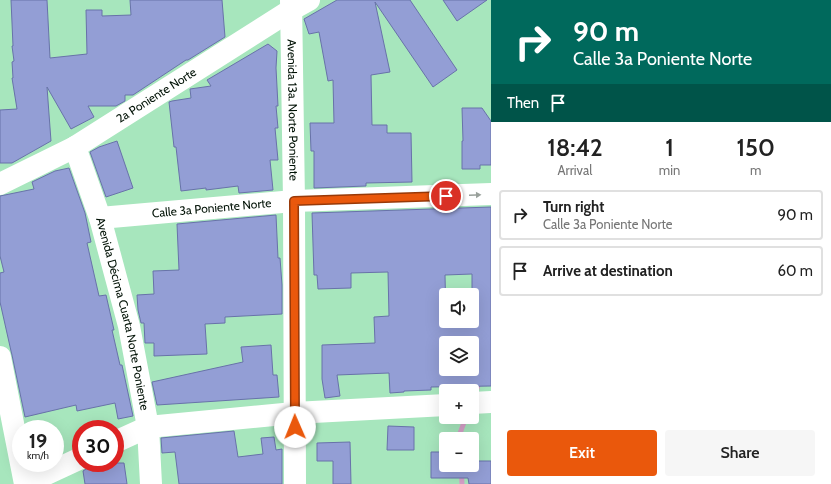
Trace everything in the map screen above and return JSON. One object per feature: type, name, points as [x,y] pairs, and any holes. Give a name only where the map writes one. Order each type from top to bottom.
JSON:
[{"type":"street","name":"2a Poniente Norte","points":[[0,184],[75,148],[297,3]]},
{"type":"street","name":"Avenida 13a. Norte Poniente","points":[[296,484],[294,413],[294,201],[297,3]]},
{"type":"street","name":"Avenida Décima Cuarta Norte Poniente","points":[[75,148],[100,218],[129,326],[148,427],[151,484]]},
{"type":"street","name":"Calle 3a Poniente Norte","points":[[100,218],[294,201],[491,194]]},
{"type":"street","points":[[0,357],[25,484],[72,462]]},
{"type":"street","points":[[479,403],[491,402]]},
{"type":"street","points":[[124,438],[148,427],[294,413],[439,404]]},
{"type":"building","points":[[11,0],[47,0],[50,58],[87,54],[86,10],[102,10],[102,16],[131,15],[130,0],[222,0],[225,37],[186,60],[133,95],[125,95],[125,101],[116,106],[88,106],[94,117],[71,129],[47,87],[51,141],[12,163],[0,163],[0,110],[17,109],[12,78],[12,62],[14,61],[12,46]]},
{"type":"building","points":[[337,0],[410,0],[457,70],[433,87],[375,2],[390,72],[371,75],[372,125],[387,125],[387,133],[411,133],[412,182],[366,183],[366,186],[314,188],[314,151],[311,151],[310,123],[334,123],[333,80],[328,81],[319,32],[309,34],[304,19]]},
{"type":"building","points":[[443,0],[487,0],[457,21]]},
{"type":"building","points":[[268,44],[277,51],[276,68],[278,106],[276,106],[278,128],[275,128],[278,160],[270,160],[273,190],[239,193],[238,186],[181,191],[169,102],[191,98],[190,89],[211,86],[207,80]]},
{"type":"building","points":[[462,108],[482,108],[491,121],[491,165],[480,165],[480,169],[462,169]]},
{"type":"building","points":[[117,141],[133,188],[106,197],[90,152],[99,147]]},
{"type":"building","points":[[69,168],[85,213],[91,242],[87,243],[99,296],[106,295],[114,330],[112,330],[120,365],[122,365],[133,416],[118,419],[115,403],[77,411],[76,405],[25,417],[0,302],[0,273],[4,272],[0,256],[0,196],[34,189],[32,182],[55,171]]},
{"type":"building","points":[[491,207],[491,386],[479,386],[479,384],[439,384],[439,387],[431,387],[431,390],[390,393],[389,373],[337,375],[340,396],[325,398],[322,379],[322,345],[375,343],[374,317],[389,316],[388,272],[351,273],[351,288],[318,289],[317,275],[314,275],[312,213]]},
{"type":"building","points":[[276,215],[278,258],[280,258],[282,285],[282,314],[225,317],[225,323],[205,324],[207,354],[154,356],[154,343],[145,343],[144,323],[141,323],[137,295],[154,294],[153,271],[179,270],[177,224]]},
{"type":"building","points":[[271,345],[273,375],[277,375],[279,397],[157,405],[152,382],[243,362],[241,347]]},
{"type":"building","points":[[388,426],[414,427],[414,450],[387,450]]},
{"type":"building","points":[[234,431],[238,457],[263,454],[261,438],[274,437],[276,450],[282,449],[282,484],[179,484],[175,452],[162,453],[161,438]]},
{"type":"building","points":[[350,442],[351,484],[333,484],[333,461],[317,461],[317,443]]},
{"type":"building","points":[[431,452],[439,452],[439,472],[479,472],[479,461],[491,461],[491,484],[469,484],[468,478],[431,478]]},
{"type":"building","points":[[124,463],[127,484],[85,484],[83,472],[124,472]]},
{"type":"waterway","points":[[479,384],[480,380]]},
{"type":"waterway","points":[[460,432],[463,424]]},
{"type":"waterway","points":[[461,472],[462,484]]},
{"type":"route","points":[[295,427],[294,201],[446,196]]}]
